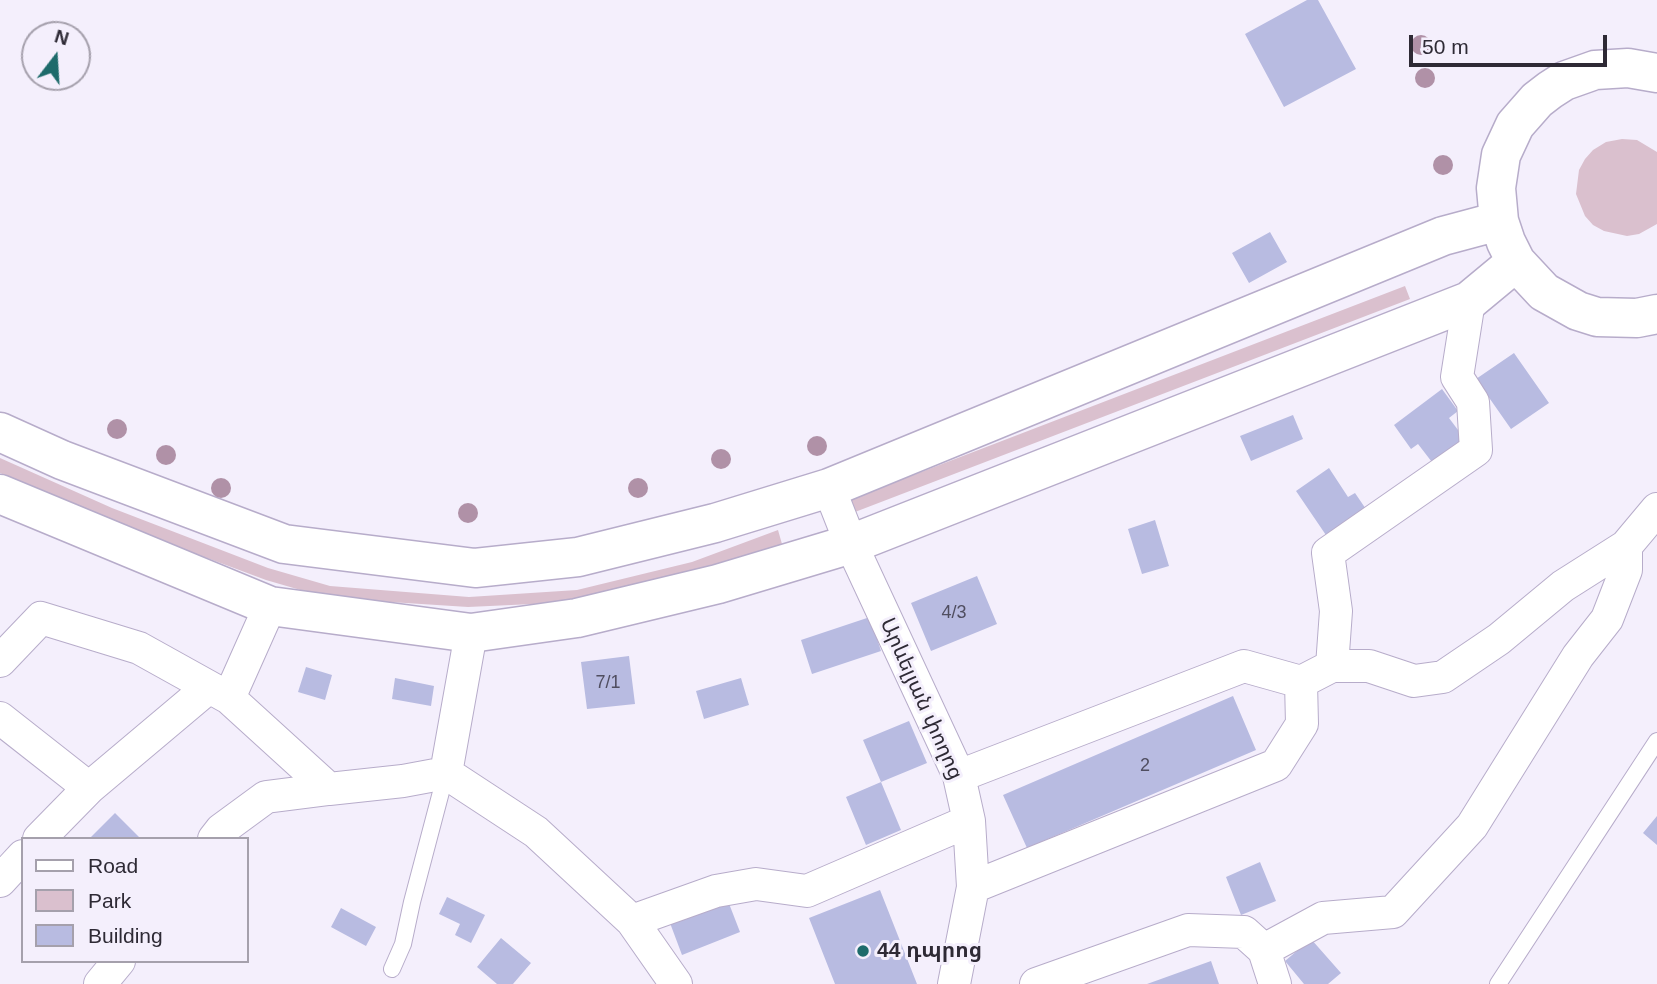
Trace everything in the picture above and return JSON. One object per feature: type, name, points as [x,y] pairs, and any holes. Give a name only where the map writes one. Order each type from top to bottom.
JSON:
[{"type":"main road","points":[[1648,64],[1595,70],[1564,81],[1537,100],[1525,112],[1507,140],[1499,163],[1496,188],[1499,221],[1506,242],[1516,262],[1544,292],[1578,311],[1618,319],[1657,314]]},
{"type":"main road","points":[[0,432],[62,460],[284,544],[475,568],[578,557],[715,523],[829,488],[1443,236],[1499,221]]},
{"type":"main road","points":[[0,494],[270,606],[471,633],[577,618],[718,584],[851,544],[1469,301],[1516,262]]},
{"type":"street","points":[[1332,666],[1336,611],[1328,553],[1476,450],[1473,402],[1457,377],[1469,301]]},
{"type":"street","name":"Արևելյան փողոց","points":[[829,488],[851,544],[958,776],[969,821],[973,887],[954,984]]},
{"type":"street","points":[[958,776],[1244,666],[1301,682],[1332,666],[1369,666],[1414,681],[1443,677],[1499,639],[1563,586],[1626,546],[1657,509]]},
{"type":"street","points":[[1264,950],[1323,918],[1393,912],[1472,826],[1577,656],[1607,619],[1626,569],[1626,546]]},
{"type":"street","points":[[41,837],[89,788],[219,693],[270,606]]},
{"type":"street","points":[[0,661],[41,618],[139,648],[219,693],[329,789]]},
{"type":"street","points":[[446,773],[471,633]]},
{"type":"street","points":[[973,887],[1276,765],[1302,724],[1301,682]]},
{"type":"street","points":[[0,718],[89,788]]},
{"type":"street","points":[[216,837],[221,830],[266,797],[404,781],[446,773],[536,832],[632,920],[676,984]]},
{"type":"street","points":[[632,920],[716,891],[756,884],[807,891],[969,821]]},
{"type":"street","points":[[0,881],[21,858]]},
{"type":"street","points":[[1036,984],[1188,930],[1244,932],[1264,950],[1275,984]]},
{"type":"street","points":[[100,984],[117,963]]},
{"type":"lane","points":[[1498,984],[1657,741]]},
{"type":"lane","points":[[392,969],[403,944],[446,773]]},
{"type":"green space","points":[[1637,140],[1657,152],[1657,224],[1639,234],[1627,236],[1604,231],[1593,225],[1585,216],[1576,194],[1579,170],[1585,159],[1606,142]]},
{"type":"green space","points":[[1405,286],[1410,299],[855,512],[851,499]]},
{"type":"green space","points":[[0,458],[112,508],[268,568],[330,586],[469,597],[577,590],[692,562],[778,530],[782,544],[694,575],[576,602],[468,607],[328,598],[266,580],[108,521],[0,473]]},
{"type":"building","points":[[1307,0],[1318,0],[1356,69],[1284,107],[1245,34]]},
{"type":"building","points":[[1270,232],[1287,262],[1249,283],[1232,253]]},
{"type":"building","points":[[1514,353],[1549,403],[1511,429],[1476,379]]},
{"type":"building","points":[[1442,389],[1458,411],[1449,418],[1467,442],[1435,466],[1418,444],[1411,449],[1394,425]]},
{"type":"building","points":[[1293,415],[1303,439],[1251,461],[1240,436]]},
{"type":"building","points":[[1329,468],[1348,497],[1355,493],[1370,515],[1330,541],[1296,491]]},
{"type":"building","points":[[1155,520],[1169,566],[1142,574],[1128,529]]},
{"type":"building","points":[[977,576],[997,624],[931,651],[911,603]]},
{"type":"building","points":[[870,617],[881,651],[812,674],[801,640]]},
{"type":"building","points":[[629,656],[635,704],[587,709],[581,662]]},
{"type":"building","points":[[306,667],[332,675],[325,700],[298,692]]},
{"type":"building","points":[[395,678],[434,686],[431,706],[392,699]]},
{"type":"building","points":[[741,678],[749,705],[704,719],[696,691]]},
{"type":"building","points":[[1233,696],[1256,750],[1027,848],[1003,795]]},
{"type":"building","points":[[909,721],[927,763],[881,782],[863,740]]},
{"type":"building","points":[[881,782],[901,830],[866,845],[846,797]]},
{"type":"building","points":[[115,813],[139,837],[91,837]]},
{"type":"building","points":[[1657,816],[1657,845],[1643,833]]},
{"type":"building","points":[[1260,862],[1276,901],[1241,915],[1226,877]]},
{"type":"building","name":"44 դպրոց","points":[[880,890],[917,984],[835,984],[809,918]]},
{"type":"building","points":[[447,897],[485,915],[471,943],[455,935],[460,924],[439,914]]},
{"type":"building","points":[[728,901],[740,932],[682,955],[670,923]]},
{"type":"building","points":[[341,908],[376,927],[366,946],[331,927]]},
{"type":"building","points":[[501,938],[531,963],[513,984],[497,984],[477,967]]},
{"type":"building","points":[[1311,939],[1341,973],[1328,984],[1304,984],[1285,961]]},
{"type":"building","points":[[1211,961],[1219,984],[1147,984]]},
{"type":"place","name":"44 դպրոց","points":[[863,951]]}]
